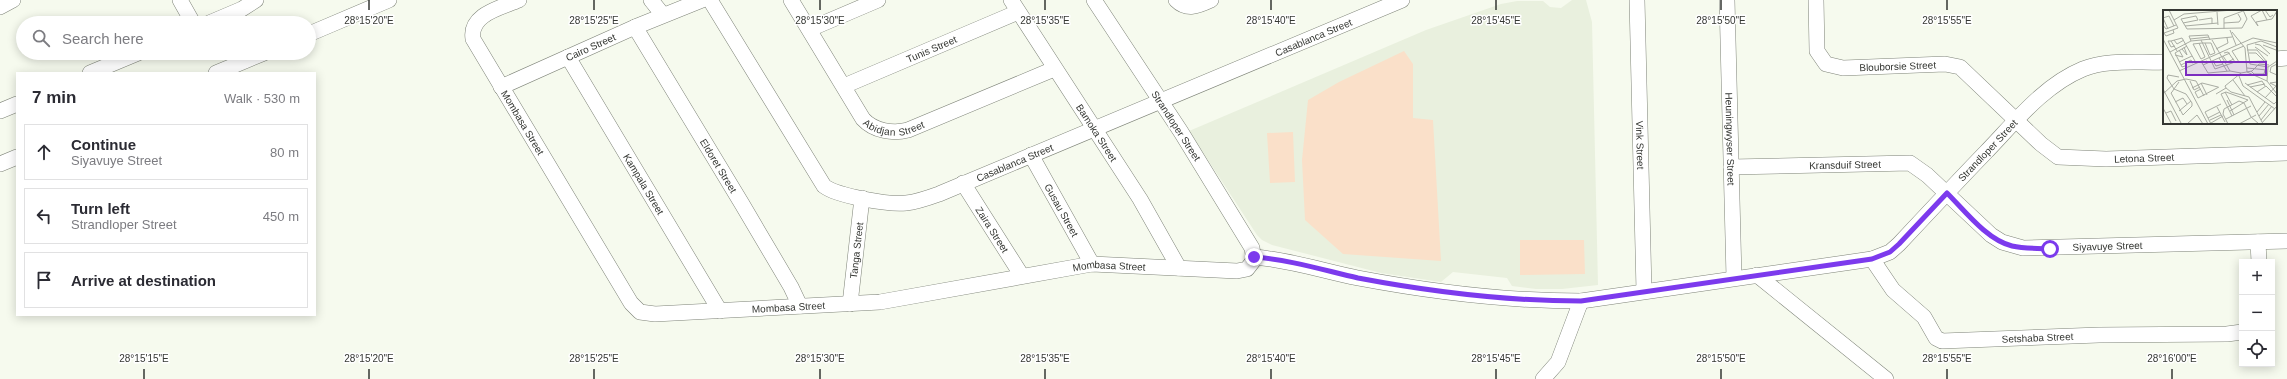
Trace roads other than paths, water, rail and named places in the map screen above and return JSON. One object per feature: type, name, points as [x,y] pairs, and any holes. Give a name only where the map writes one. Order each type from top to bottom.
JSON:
[{"type":"street","points":[[0,7],[13,0]]},
{"type":"street","points":[[180,0],[189,16]]},
{"type":"street","points":[[227,16],[242,10],[256,0]]},
{"type":"street","points":[[316,31],[389,0]]},
{"type":"street","name":"Mombasa Street","points":[[519,0],[480,18],[473,29],[473,39],[478,50],[634,308],[640,312],[655,314],[880,302],[1092,264],[1243,270],[1251,265],[1254,255]]},
{"type":"street","points":[[651,0],[663,15]]},
{"type":"street","name":"Cairo Street","points":[[501,87],[635,27],[702,0]]},
{"type":"street","name":"Casablanca Street","points":[[710,0],[818,180],[834,192],[893,203],[911,203],[924,200],[1402,0]]},
{"type":"street","name":"Abidjan Street","points":[[791,0],[810,29],[863,119],[870,126],[899,132],[908,130],[1054,69]]},
{"type":"street","points":[[810,29],[878,0]]},
{"type":"street","name":"Strandloper Street","points":[[1094,0],[1181,132],[1254,255],[1285,260],[1358,278],[1446,292],[1535,301],[1581,301],[1872,259],[1890,252],[1899,244],[2017,120],[2048,90],[2063,79],[2084,68],[2110,63],[2163,62]]},
{"type":"street","points":[[1176,0],[1184,6],[1193,7],[1211,0]]},
{"type":"street","name":"Vink Street","points":[[1637,0],[1644,291]]},
{"type":"street","name":"Heuningwyser Street","points":[[1727,0],[1734,278]]},
{"type":"street","name":"Blouborsie Street","points":[[1816,0],[1817,51],[1826,64],[1843,68],[1945,64],[1960,67],[2017,120]]},
{"type":"street","name":"Bamoka Street","points":[[1014,6],[1140,199],[1179,268]]},
{"type":"street","name":"Tunis Street","points":[[844,86],[1014,6]]},
{"type":"street","name":"Eldoret Street","points":[[635,27],[791,286],[800,306]]},
{"type":"street","name":"Kampala Street","points":[[568,57],[720,311]]},
{"type":"street","points":[[2277,59],[2287,58]]},
{"type":"street","points":[[92,72],[121,60]]},
{"type":"street","points":[[218,72],[247,60]]},
{"type":"street","points":[[0,111],[16,104]]},
{"type":"street","name":"Letona Street","points":[[2017,120],[2051,153],[2062,158],[2106,159],[2287,153]]},
{"type":"street","name":"Gusau Street","points":[[1030,156],[1092,264]]},
{"type":"street","points":[[0,164],[16,157]]},
{"type":"street","name":"Kransduif Street","points":[[1731,167],[1904,162],[1918,167],[1947,193]]},
{"type":"street","name":"Zaira Street","points":[[963,183],[1022,276]]},
{"type":"street","name":"Siyavuye Street","points":[[1947,193],[1991,235],[2002,242],[2023,248],[2287,241]]},
{"type":"street","name":"Tanga Street","points":[[850,304],[862,198]]},
{"type":"street","points":[[2258,242],[2259,259]]},
{"type":"street","name":"Setshaba Street","points":[[1872,259],[1893,290],[1924,317],[1936,338],[1942,341],[2099,336],[2214,335],[2239,332]]},
{"type":"street","points":[[1757,275],[1886,379]]},
{"type":"street","points":[[1543,379],[1558,362],[1581,301]]}]
